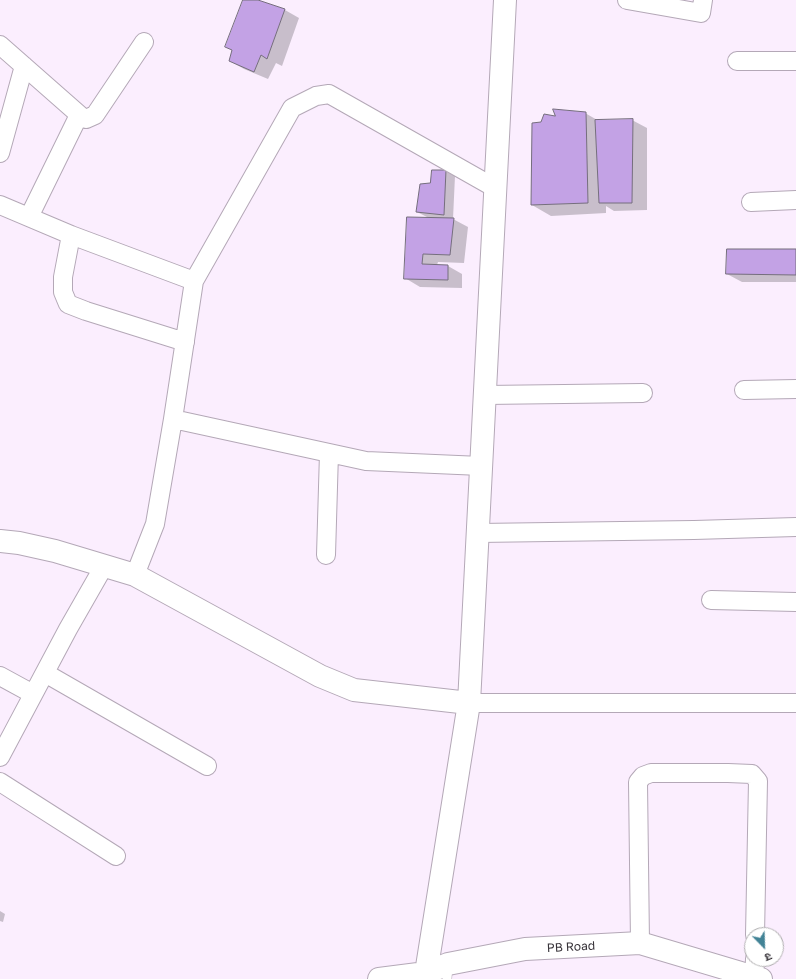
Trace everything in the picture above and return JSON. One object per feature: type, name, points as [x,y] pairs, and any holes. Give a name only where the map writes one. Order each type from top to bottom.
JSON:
[{"type":"street","points":[[416,976],[469,703],[505,0]]},
{"type":"street","points":[[627,0],[701,14],[703,0]]},
{"type":"street","points":[[0,45],[82,118],[86,119],[95,116],[144,42]]},
{"type":"street","points":[[737,61],[796,61]]},
{"type":"street","points":[[0,153],[5,116],[24,66]]},
{"type":"street","points":[[135,575],[155,524],[194,281],[292,108],[316,96],[329,94],[495,188]]},
{"type":"street","points":[[29,217],[79,115]]},
{"type":"street","points":[[751,202],[796,200]]},
{"type":"street","points":[[0,204],[71,235],[194,281]]},
{"type":"street","points":[[71,235],[63,277],[63,292],[68,304],[185,342]]},
{"type":"street","points":[[744,390],[796,389]]},
{"type":"street","points":[[485,395],[643,393]]},
{"type":"street","points":[[173,419],[366,461],[481,466]]},
{"type":"street","points":[[326,555],[329,453]]},
{"type":"street","points":[[478,533],[796,527]]},
{"type":"street","points":[[0,541],[18,543],[55,551],[135,575],[320,676],[354,690],[469,703],[796,703]]},
{"type":"street","points":[[0,757],[68,629],[104,566]]},
{"type":"street","points":[[711,600],[796,602]]},
{"type":"street","points":[[45,673],[207,766]]},
{"type":"street","points":[[0,676],[33,694]]},
{"type":"street","points":[[640,943],[638,782],[643,776],[651,773],[752,774],[758,782],[755,927]]},
{"type":"street","points":[[0,782],[116,856]]},
{"type":"street","name":"PB Road","points":[[379,979],[448,972],[525,949],[640,943],[757,972]]},
{"type":"building","points":[[243,0],[258,0],[285,9],[267,59],[261,55],[254,72],[229,61],[232,50],[225,47]]},
{"type":"building","points":[[553,109],[586,112],[588,203],[531,205],[532,123],[541,122],[544,114],[555,116]]},
{"type":"building","points":[[633,119],[632,203],[599,203],[595,120]]},
{"type":"building","points":[[432,170],[446,170],[444,215],[416,212],[420,184],[430,183]]},
{"type":"building","points":[[407,217],[454,218],[450,255],[423,254],[422,264],[448,265],[448,280],[404,279]]},
{"type":"building","points":[[727,249],[796,249],[796,275],[726,274]]}]
